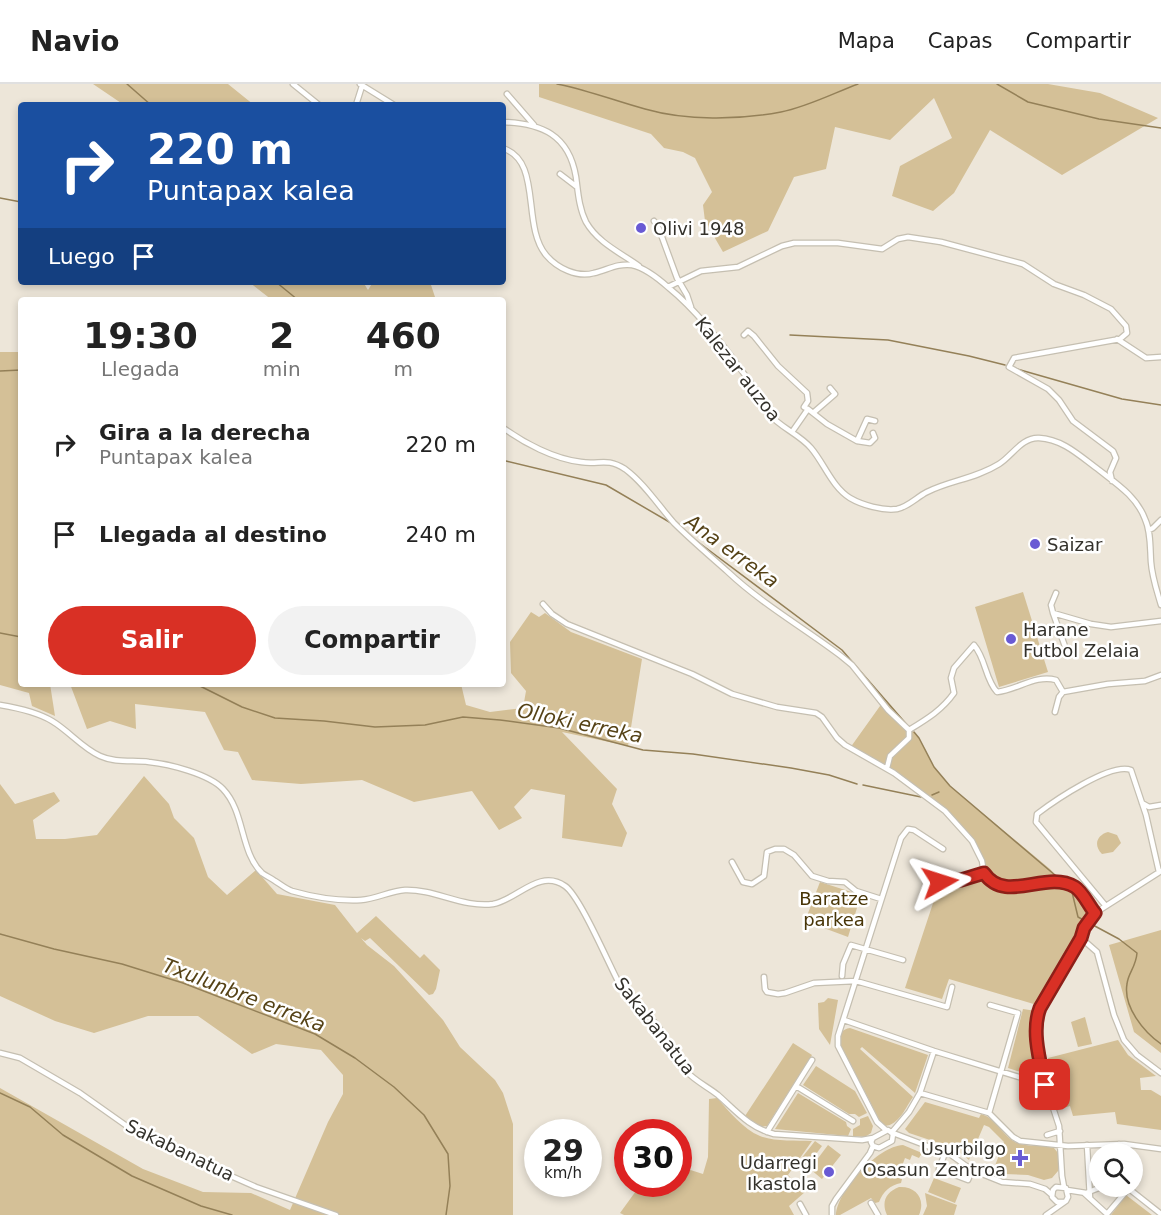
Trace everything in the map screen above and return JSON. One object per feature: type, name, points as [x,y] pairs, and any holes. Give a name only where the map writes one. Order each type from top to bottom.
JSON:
[{"type":"street","points":[[293,84],[315,102]]},
{"type":"street","points":[[357,102],[361,85],[389,102]]},
{"type":"street","points":[[507,94],[534,125]]},
{"type":"street","points":[[506,122],[534,125]]},
{"type":"street","name":"Kalezar auzoa","points":[[534,125],[554,135],[568,150],[573,160],[580,207],[586,222],[600,240],[668,287],[692,310],[740,369],[769,414],[814,451],[844,493],[855,500],[879,508],[899,509],[942,485],[978,476],[1035,438],[1050,439],[1064,445],[1137,502],[1149,530],[1152,573],[1161,605]]},
{"type":"street","points":[[506,150],[516,154],[524,165],[534,229],[541,247],[555,263],[570,271],[583,274],[592,274],[623,265],[645,270]]},
{"type":"street","points":[[560,174],[577,187]]},
{"type":"street","points":[[654,221],[692,310]]},
{"type":"street","points":[[668,287],[701,271],[738,267],[782,246],[794,243],[838,243],[882,249],[898,239],[908,237],[950,244],[1023,264],[1054,284],[1084,295],[1110,309],[1126,326],[1127,333],[1117,339],[1014,358],[1009,367],[1048,389],[1059,400],[1073,421],[1113,451],[1116,458],[1110,472],[1112,481]]},
{"type":"street","points":[[744,335],[748,331],[754,336],[778,366],[807,393],[808,401],[804,407],[841,433],[857,441],[870,442],[874,438],[873,433]]},
{"type":"street","points":[[1117,339],[1146,358],[1161,357]]},
{"type":"street","points":[[813,413],[835,394],[830,388]]},
{"type":"street","points":[[792,432],[808,409]]},
{"type":"street","points":[[857,441],[867,419],[875,421]]},
{"type":"street","points":[[506,429],[543,450],[567,459],[581,462],[602,460],[616,464],[627,471],[675,524],[747,589],[852,665],[888,710],[909,730],[909,738],[891,756],[887,768]]},
{"type":"street","points":[[1149,530],[1161,520]]},
{"type":"street","points":[[1056,593],[1051,605],[1067,652]]},
{"type":"street","points":[[543,604],[552,614],[567,624],[692,674],[732,694],[816,713],[845,745],[887,768],[933,801],[959,825],[978,850],[984,873],[992,882],[1006,887],[1052,881],[1069,885],[1076,888],[1095,913]]},
{"type":"street","points":[[1053,613],[1111,627],[1161,621]]},
{"type":"street","points":[[909,730],[934,715],[946,704],[954,693],[951,678],[954,668],[974,645],[980,652],[991,685],[998,692],[1010,691],[1038,680],[1050,678],[1056,680],[1063,692]]},
{"type":"street","points":[[1055,712],[1059,697],[1063,692],[1108,684],[1145,681],[1161,675]]},
{"type":"street","name":"Sakabanatua","points":[[0,705],[34,713],[52,721],[100,757],[120,761],[150,762],[177,768],[202,776],[221,787],[233,801],[252,858],[262,873],[290,890],[333,898],[362,900],[405,890],[489,905],[505,902],[538,882],[555,881],[567,887],[622,988],[631,1001],[657,1025],[686,1071],[752,1124],[767,1132]]},
{"type":"street","points":[[1046,1215],[1068,1197],[1062,1173],[1060,1131],[1045,1085],[1036,1030],[1037,1017],[1081,938],[1084,928],[1095,913],[1160,871],[1133,773],[1130,769],[1125,768],[1090,780],[1057,799],[1036,818],[1037,824],[1105,906]]},
{"type":"street","points":[[1142,803],[1152,807],[1161,805]]},
{"type":"street","points":[[1146,815],[1152,807]]},
{"type":"street","points":[[943,849],[914,830],[908,830],[901,838],[838,1036],[838,1046],[877,1122],[886,1130],[945,1153],[972,1170],[1002,1182],[1023,1182],[1042,1188],[1066,1188],[1088,1194],[1106,1214],[1121,1197]]},
{"type":"street","points":[[732,862],[743,882],[752,884],[764,876],[767,852],[784,849],[794,855],[812,876],[828,881],[845,882],[856,891],[881,899]]},
{"type":"street","points":[[937,882],[961,880],[984,873]]},
{"type":"street","points":[[1081,938],[1097,952],[1114,1015],[1124,1040],[1137,1055],[1161,1073]]},
{"type":"street","points":[[842,976],[843,964],[851,945],[903,960]]},
{"type":"street","points":[[764,977],[767,992],[777,994],[814,983],[856,981],[946,1007],[952,987]]},
{"type":"street","points":[[989,1113],[1018,1013],[990,1005]]},
{"type":"street","points":[[843,1020],[1045,1085]]},
{"type":"street","points":[[890,1142],[893,1139],[892,1133],[920,1093],[934,1051]]},
{"type":"street","name":"Sakabanatua","points":[[0,1053],[20,1058],[76,1091],[130,1129],[190,1158],[256,1187],[336,1215]]},
{"type":"street","points":[[812,1060],[767,1132],[862,1140],[874,1137],[886,1130]]},
{"type":"street","points":[[796,1086],[853,1121]]},
{"type":"street","points":[[920,1093],[989,1113],[1017,1139],[1062,1145],[1087,1145],[1088,1194]]},
{"type":"street","points":[[832,1215],[834,1203],[870,1153],[877,1122]]},
{"type":"street","points":[[1047,1135],[1060,1131]]},
{"type":"street","points":[[862,1140],[879,1148],[890,1142],[905,1139]]},
{"type":"street","points":[[1143,1147],[1161,1149]]},
{"type":"street","points":[[945,1153],[939,1170],[968,1180],[972,1170]]},
{"type":"street","points":[[1046,1215],[1051,1207],[1052,1196],[1062,1173]]},
{"type":"street","points":[[1042,1188],[1057,1202],[1064,1202]]},
{"type":"street","points":[[1139,1197],[1161,1214]]},
{"type":"street","points":[[871,1203],[878,1215]]},
{"type":"street","points":[[800,1204],[806,1215]]},
{"type":"green space","points":[[93,84],[228,84],[250,102],[120,102]]},
{"type":"green space","points":[[539,84],[1048,84],[1100,93],[1158,118],[1062,175],[990,130],[954,193],[933,211],[892,196],[900,166],[952,138],[934,98],[890,140],[835,127],[826,169],[794,177],[768,231],[723,252],[705,221],[703,205],[712,192],[695,158],[683,152],[664,148],[651,134],[539,97]]},
{"type":"green space","points":[[253,285],[365,285],[368,290],[371,285],[431,285],[435,297],[268,297]]},
{"type":"green space","points":[[0,352],[18,352],[18,687],[50,687],[55,716],[32,706],[29,693],[0,685]]},
{"type":"green space","name":"Harane Futbol Zelaia","points":[[1023,592],[1048,672],[999,687],[975,607]]},
{"type":"green space","points":[[531,612],[539,617],[545,613],[571,632],[642,659],[628,746],[562,732],[617,789],[612,804],[627,833],[622,847],[562,838],[565,795],[531,789],[514,807],[522,818],[499,830],[472,791],[414,802],[362,780],[301,784],[252,780],[238,752],[224,750],[205,712],[135,704],[136,729],[110,721],[87,729],[71,687],[462,687],[466,705],[490,712],[523,708],[526,691],[511,673],[510,642]]},
{"type":"green space","points":[[885,699],[919,738],[934,767],[950,786],[1050,869],[1063,883],[1076,888],[1093,911],[1037,1005],[949,979],[942,999],[905,988],[940,882],[983,873],[978,850],[933,800],[850,748]]},
{"type":"green space","points":[[144,776],[169,804],[174,818],[194,838],[208,877],[227,895],[256,870],[277,894],[335,905],[357,933],[376,916],[420,958],[424,954],[440,970],[436,989],[433,994],[429,995],[370,938],[365,941],[361,938],[394,966],[443,1020],[460,1047],[495,1080],[503,1093],[513,1124],[513,1215],[0,1215],[0,1088],[143,1169],[203,1192],[251,1193],[290,1210],[328,1122],[343,1094],[343,1075],[321,1050],[276,1044],[252,1054],[198,1016],[148,1016],[94,1033],[55,1021],[0,996],[0,784],[15,804],[54,792],[60,801],[33,820],[36,839],[65,839],[97,835]]},
{"type":"green space","points":[[1108,832],[1117,835],[1121,843],[1113,852],[1102,854],[1097,844],[1101,835]]},
{"type":"green space","name":"Baratze parkea","points":[[820,882],[861,895],[848,937],[805,921]]},
{"type":"green space","points":[[1161,930],[1161,1053],[1134,1032],[1109,945]]},
{"type":"green space","points":[[828,998],[838,1000],[830,1045],[819,1029],[818,1003]]},
{"type":"green space","points":[[1023,1009],[1036,1011],[1032,1026],[1039,1074],[1036,1077],[1008,1068]]},
{"type":"green space","points":[[1085,1017],[1092,1044],[1078,1047],[1071,1022]]},
{"type":"green space","points":[[850,1028],[928,1055],[915,1093],[862,1047],[860,1049],[913,1097],[902,1115],[890,1125],[885,1126],[881,1123],[840,1044],[841,1033]]},
{"type":"green space","points":[[1118,1040],[1128,1055],[1156,1076],[1140,1078],[1141,1090],[1151,1090],[1161,1096],[1161,1130],[1117,1124],[1115,1112],[1073,1116],[1070,1106],[1060,1109],[1048,1058]]},
{"type":"green space","points":[[793,1043],[812,1055],[767,1126],[761,1127],[745,1116]]},
{"type":"green space","points":[[816,1066],[855,1091],[867,1113],[859,1117],[849,1114],[803,1085]]},
{"type":"green space","points":[[798,1093],[846,1122],[851,1129],[848,1136],[775,1129]]},
{"type":"green space","points":[[717,1098],[742,1124],[760,1136],[779,1140],[812,1141],[788,1175],[805,1192],[789,1206],[794,1215],[624,1215],[620,1213],[632,1197],[692,1197],[692,1170],[703,1174],[708,1157],[709,1099]]},
{"type":"green space","points":[[925,1102],[979,1118],[981,1114],[986,1116],[1010,1139],[1020,1144],[1054,1148],[1058,1153],[1058,1171],[1052,1178],[1044,1180],[1028,1175],[993,1171],[1004,1142],[984,1125],[969,1160],[954,1148],[909,1133],[905,1129]]},
{"type":"green space","points":[[868,1116],[873,1126],[871,1133],[865,1137],[853,1136],[853,1129],[860,1125],[860,1119]]},
{"type":"green space","points":[[815,1141],[822,1146],[807,1166],[800,1160]]},
{"type":"green space","points":[[828,1145],[841,1155],[822,1179],[810,1169]]},
{"type":"green space","points":[[903,1145],[922,1153],[919,1158],[912,1155],[910,1160],[905,1158],[898,1177],[902,1179],[901,1183],[887,1189],[879,1202],[875,1203],[871,1198],[836,1215],[843,1194],[861,1171],[882,1153]]},
{"type":"green space","points":[[934,1178],[961,1188],[955,1203],[928,1192]]},
{"type":"green space","points":[[899,1187],[915,1191],[918,1195],[921,1204],[919,1215],[887,1215],[886,1198]]},
{"type":"green space","points":[[925,1193],[957,1205],[954,1215],[923,1215],[927,1206]]},
{"type":"green space","points":[[1124,1197],[1129,1197],[1152,1215],[1111,1215]]},
{"type":"waterway","points":[[127,84],[148,102]]},
{"type":"waterway","points":[[557,84],[661,113],[713,118],[748,117],[791,110],[858,84]]},
{"type":"waterway","points":[[997,84],[1028,102],[1099,119],[1161,128]]},
{"type":"waterway","points":[[0,198],[18,201]]},
{"type":"waterway","points":[[280,285],[294,297]]},
{"type":"waterway","points":[[790,335],[888,340],[1005,365]]},
{"type":"waterway","points":[[1017,369],[1122,399],[1161,405]]},
{"type":"waterway","points":[[0,371],[18,370]]},
{"type":"waterway","name":"Ana erreka","points":[[506,461],[606,485],[671,523]]},
{"type":"waterway","name":"Ana erreka","points":[[690,536],[842,650],[908,726]]},
{"type":"waterway","name":"Olloki erreka","points":[[0,633],[18,636]]},
{"type":"waterway","name":"Olloki erreka","points":[[202,687],[242,707],[275,718],[375,727],[425,725],[463,717],[500,720],[559,728],[643,750],[693,754],[791,768],[829,775],[857,784]]},
{"type":"waterway","name":"Ana erreka","points":[[914,732],[934,767],[950,786],[1062,881]]},
{"type":"waterway","name":"Olloki erreka","points":[[863,785],[921,797]]},
{"type":"waterway","name":"Olloki erreka","points":[[932,795],[939,792]]},
{"type":"waterway","name":"Ana erreka","points":[[1067,887],[1072,892],[1078,917],[1119,939],[1137,953],[1128,980],[1128,1001],[1142,1026],[1161,1044]]},
{"type":"waterway","name":"Txulunbre erreka","points":[[0,934],[122,964],[183,983],[315,1034],[355,1058],[394,1087],[424,1115],[448,1154],[450,1186],[446,1215]]},
{"type":"waterway","points":[[0,1093],[30,1107],[63,1135],[132,1176],[201,1206],[232,1215]]},
{"type":"place","name":"Olivi 1948","points":[[641,228]]},
{"type":"place","name":"Saizar","points":[[1035,544]]},
{"type":"place","name":"Harane Futbol Zelaia","points":[[1011,639]]},
{"type":"place","name":"Usurbilgo Osasun Zentroa","points":[[1020,1158]]},
{"type":"place","name":"Udarregi Ikastola","points":[[829,1172]]},
{"type":"route","points":[[940,882],[973,878],[984,873],[998,886],[1006,887],[1052,881],[1076,888],[1095,913],[1084,928],[1081,938],[1037,1017],[1036,1030],[1045,1085]]}]
